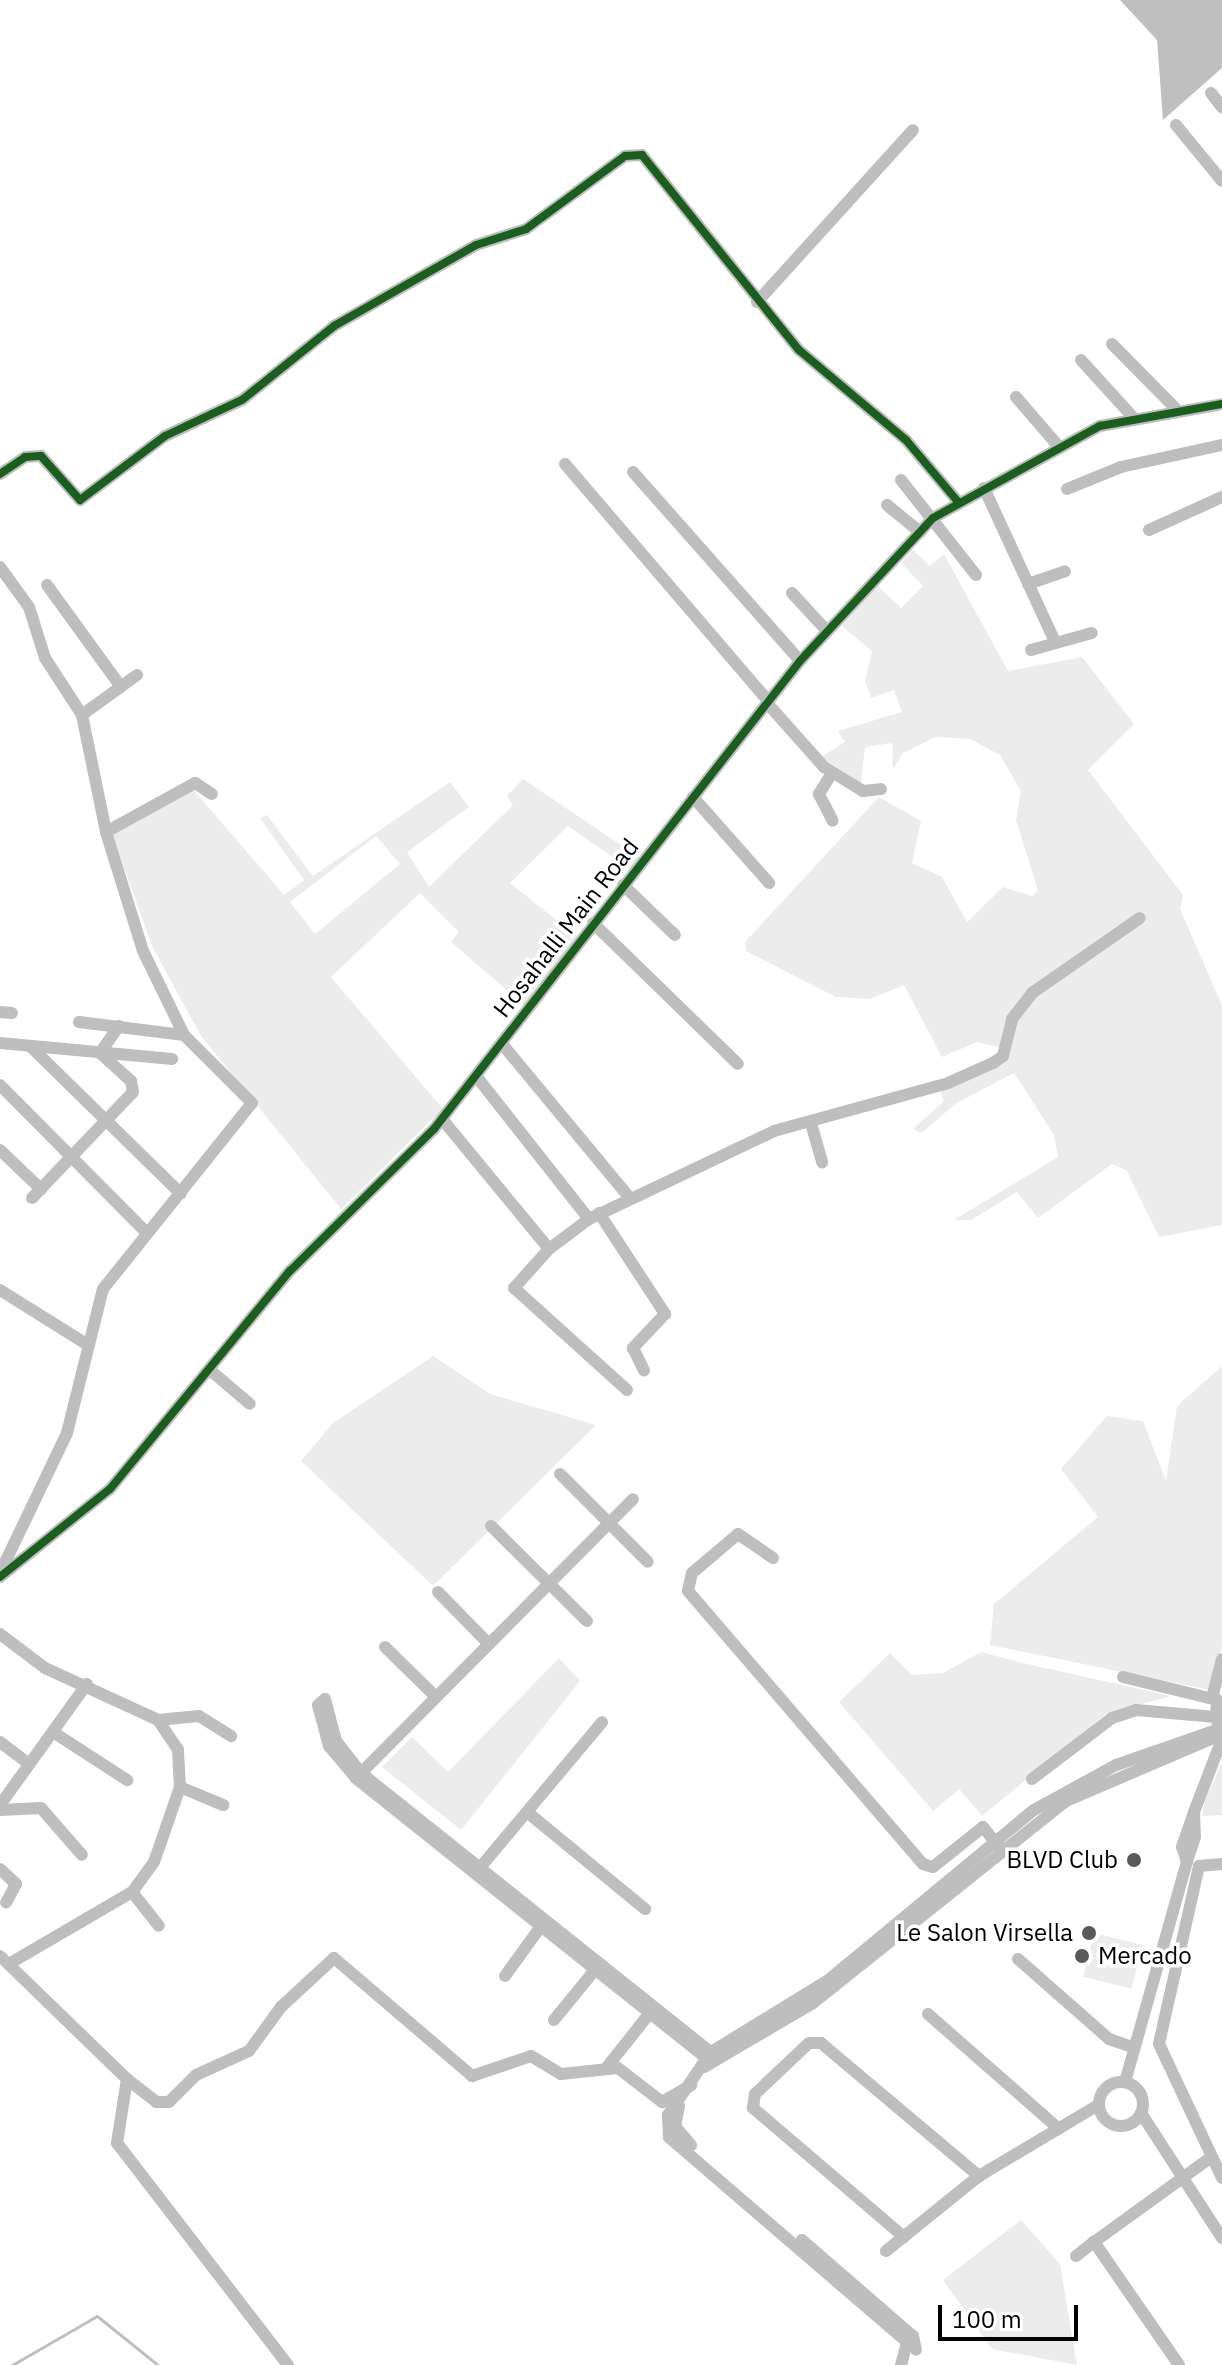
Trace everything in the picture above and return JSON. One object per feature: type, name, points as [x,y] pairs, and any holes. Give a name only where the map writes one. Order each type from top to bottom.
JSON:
[{"type":"street","points":[[1211,93],[1222,107]]},
{"type":"street","points":[[1176,125],[1222,181]]},
{"type":"street","points":[[757,302],[913,130]]},
{"type":"street","points":[[0,474],[25,457],[41,456],[80,500],[165,436],[242,400],[334,326],[476,245],[526,229],[625,156],[642,155],[757,302],[799,350],[906,440],[959,503]]},
{"type":"street","points":[[1112,344],[1176,409]]},
{"type":"street","points":[[1081,360],[1132,416]]},
{"type":"street","points":[[1016,397],[1060,448]]},
{"type":"street","name":"Hosahalli Main Road","points":[[1,1575],[110,1489],[290,1271],[442,1119],[800,661],[933,518],[1060,448],[1132,416],[1222,404]]},
{"type":"street","points":[[1067,489],[1121,467],[1222,445]]},
{"type":"street","points":[[565,464],[767,702],[832,773],[863,791],[881,789]]},
{"type":"street","points":[[633,472],[800,661]]},
{"type":"street","points":[[901,480],[976,575]]},
{"type":"street","points":[[984,488],[1055,642]]},
{"type":"street","points":[[1149,530],[1222,497]]},
{"type":"street","points":[[887,505],[920,532]]},
{"type":"street","points":[[0,567],[29,607],[45,658],[82,715],[106,832],[143,951],[184,1035],[252,1103],[181,1194],[145,1231],[103,1289],[67,1433],[6,1552],[1,1575]]},
{"type":"street","points":[[1028,584],[1065,571]]},
{"type":"street","points":[[47,585],[121,687]]},
{"type":"street","points":[[792,593],[827,631]]},
{"type":"street","points":[[1031,650],[1092,633]]},
{"type":"street","points":[[82,715],[137,675]]},
{"type":"street","points":[[832,773],[819,794],[833,821]]},
{"type":"street","points":[[106,832],[195,783],[212,794]]},
{"type":"street","points":[[693,797],[769,883]]},
{"type":"street","points":[[623,885],[675,935]]},
{"type":"street","points":[[627,1390],[514,1288],[549,1249],[594,1216],[774,1131],[811,1123],[993,1063],[1003,1056],[1012,1019],[1032,993],[1140,918]]},
{"type":"street","points":[[593,923],[738,1064]]},
{"type":"street","points":[[79,1022],[184,1035]]},
{"type":"street","points":[[100,1053],[119,1026]]},
{"type":"street","points":[[0,1043],[172,1059]]},
{"type":"street","points":[[502,1044],[630,1198]]},
{"type":"street","points":[[30,1046],[181,1194]]},
{"type":"street","points":[[0,1150],[36,1194],[106,1121],[134,1086],[100,1053]]},
{"type":"street","points":[[476,1076],[594,1216],[665,1314],[633,1348],[644,1371]]},
{"type":"street","points":[[0,1085],[73,1155],[145,1231]]},
{"type":"street","points":[[442,1119],[549,1249]]},
{"type":"street","points":[[811,1123],[822,1162]]},
{"type":"street","points":[[0,1290],[88,1345]]},
{"type":"street","points":[[210,1370],[250,1404]]},
{"type":"street","points":[[560,1474],[648,1562]]},
{"type":"street","points":[[358,1775],[633,1499]]},
{"type":"street","points":[[491,1526],[587,1621]]},
{"type":"street","points":[[773,1558],[738,1534],[692,1573],[688,1591],[923,1864],[933,1867],[983,1827],[999,1846]]},
{"type":"street","points":[[438,1592],[489,1644]]},
{"type":"street","points":[[0,1634],[45,1668],[87,1684],[158,1720],[178,1750],[180,1787],[154,1862],[132,1892],[4,1960],[127,2079],[156,2102],[169,2102],[196,2075],[249,2051],[281,2007],[334,1958],[472,2076],[531,2056],[561,2074],[618,2068],[662,2102],[691,2085]]},
{"type":"street","points":[[385,1647],[436,1697]]},
{"type":"street","points":[[1125,2082],[1132,2047],[1187,1862],[1182,1847],[1220,1729],[1212,1698],[1222,1659]]},
{"type":"street","points":[[1123,1677],[1212,1698]]},
{"type":"street","points":[[82,1855],[41,1808],[0,1807],[27,1762],[56,1734],[87,1684]]},
{"type":"street","points":[[321,1702],[336,1741],[358,1775],[539,1929],[705,2059]]},
{"type":"street","points":[[1032,1779],[1112,1718],[1136,1710],[1220,1729]]},
{"type":"street","points":[[158,1720],[199,1716],[231,1736]]},
{"type":"street","points":[[478,1870],[602,1722]]},
{"type":"street","points":[[901,2365],[907,2342],[669,2137],[668,2115],[679,2106],[705,2059],[827,1981],[999,1846],[1066,1801],[1220,1729]]},
{"type":"street","points":[[56,1734],[127,1780]]},
{"type":"street","points":[[0,1742],[27,1762]]},
{"type":"street","points":[[358,1775],[478,1870],[705,2059]]},
{"type":"street","points":[[180,1787],[223,1805]]},
{"type":"street","points":[[527,1812],[645,1909]]},
{"type":"street","points":[[705,2059],[813,2003],[999,1846]]},
{"type":"street","points":[[1222,1864],[1199,1866],[1160,2017],[1159,2044],[1222,2178]]},
{"type":"street","points":[[0,1869],[16,1884],[6,1903]]},
{"type":"street","points":[[132,1892],[159,1926]]},
{"type":"street","points":[[505,1976],[539,1929]]},
{"type":"street","points":[[1018,1959],[1109,2039],[1132,2047]]},
{"type":"street","points":[[554,2020],[594,1971]]},
{"type":"street","points":[[607,2067],[649,2014]]},
{"type":"street","points":[[928,2014],[1059,2129]]},
{"type":"street","points":[[904,2237],[753,2108],[755,2094],[809,2043],[821,2043],[979,2176]]},
{"type":"street","points":[[127,2079],[117,2143],[288,2365]]},
{"type":"street","points":[[886,2251],[979,2176],[1098,2105],[1106,2087],[1125,2082]]},
{"type":"street","points":[[1125,2082],[1141,2094],[1141,2113],[1180,2178],[1222,2238]]},
{"type":"street","points":[[1098,2105],[1116,2126],[1141,2113]]},
{"type":"street","points":[[679,2106],[680,2135],[913,2336],[918,2355],[911,2365]]},
{"type":"street","points":[[1076,2256],[1210,2158]]},
{"type":"street","points":[[1094,2242],[1179,2365]]},
{"type":"shaded area","points":[[1120,0],[1222,0],[1222,68],[1163,120],[1157,40]]},
{"type":"shaded area","points":[[913,550],[930,566],[944,554],[1008,671],[1082,657],[1134,724],[1088,770],[1183,895],[1180,909],[1222,1005],[1222,1225],[1159,1237],[1127,1171],[1112,1164],[1038,1218],[1017,1192],[971,1220],[954,1220],[1058,1157],[1054,1135],[1014,1073],[955,1104],[922,1133],[913,1129],[944,1101],[940,1089],[1011,1050],[977,1042],[942,1057],[904,985],[870,999],[836,997],[746,951],[745,942],[879,797],[921,821],[912,863],[942,877],[967,922],[1003,887],[1032,896],[1038,890],[1016,820],[1021,791],[1000,755],[970,739],[935,737],[902,754],[893,769],[892,743],[865,747],[861,783],[821,757],[845,742],[838,731],[902,712],[894,690],[871,698],[865,681],[872,651],[842,626],[877,585],[901,608],[923,586],[901,563]]},
{"type":"shaded area","points":[[523,779],[640,858],[631,870],[568,826],[510,883],[578,937],[525,1006],[451,942],[459,932],[420,893],[331,977],[443,1109],[341,1209],[201,1036],[153,948],[112,835],[192,788],[284,895],[304,880],[260,818],[267,815],[313,876],[450,782],[469,807],[407,852],[429,887],[513,805],[507,796]],"holes":[[[376,836],[400,864],[315,934],[290,902]]]},
{"type":"shaded area","points":[[433,1356],[490,1394],[596,1425],[433,1586],[301,1461],[333,1423]]},
{"type":"shaded area","points":[[1222,1366],[1222,1647],[1210,1690],[990,1645],[994,1604],[1098,1517],[1061,1469],[1107,1416],[1143,1421],[1166,1481],[1177,1406]]},
{"type":"shaded area","points":[[981,1652],[1171,1696],[1106,1714],[982,1816],[959,1789],[933,1811],[839,1702],[890,1653],[912,1675],[943,1673]]},
{"type":"shaded area","points":[[559,1658],[580,1681],[461,1830],[382,1767],[412,1737],[448,1772]]},
{"type":"shaded area","points":[[1222,1762],[1222,1815],[1202,1816],[1205,1800]]},
{"type":"shaded area","points":[[1094,1933],[1143,1945],[1132,1989],[1083,1977]]},
{"type":"shaded area","points":[[1021,2220],[1060,2264],[1077,2365],[992,2349],[943,2280]]},
{"type":"waterway","points":[[12,2365],[97,2316],[158,2365]]},
{"type":"cycle path","points":[[0,474],[25,457],[41,456],[80,500],[165,436],[242,400],[334,326],[476,245],[526,229],[625,156],[642,155],[799,350],[906,440],[959,503]]},
{"type":"cycle path","points":[[0,1577],[110,1489],[290,1271],[434,1129],[800,661],[933,518],[1100,426],[1222,404]]},
{"type":"place","name":"BLVD Club","points":[[1134,1860]]},
{"type":"place","name":"Le Salon Virsella","points":[[1089,1933]]},
{"type":"place","name":"Mercado","points":[[1082,1956]]}]
